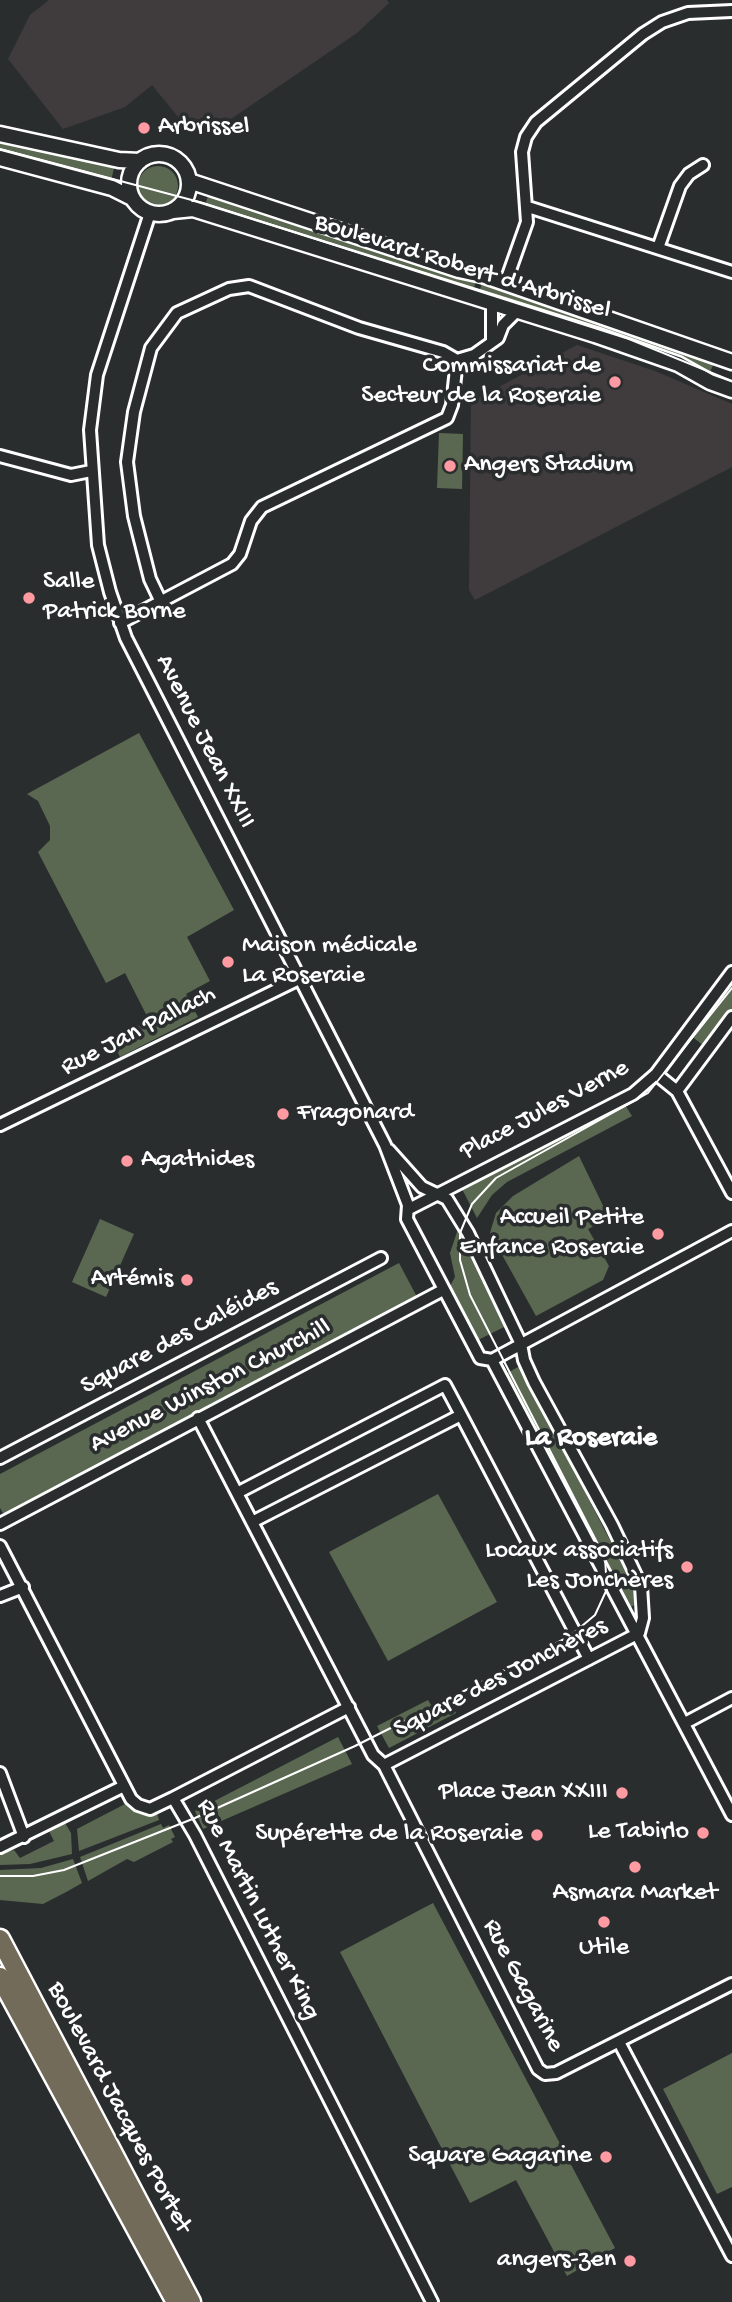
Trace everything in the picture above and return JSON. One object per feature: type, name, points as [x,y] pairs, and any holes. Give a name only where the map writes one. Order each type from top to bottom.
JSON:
[{"type":"main road","name":"Boulevard Jacques Portet","points":[[0,1938],[191,2302]]},
{"type":"main road","name":"Boulevard Jacques Portet","points":[[0,1977],[176,2302]]},
{"type":"street","points":[[505,284],[527,222],[522,152],[526,137],[536,122],[643,34],[662,22],[688,13],[732,11]]},
{"type":"street","points":[[0,134],[120,160],[140,161],[153,155],[168,156],[182,165],[189,181],[186,198],[173,211],[150,213],[132,198],[112,188],[0,158]]},
{"type":"street","points":[[132,198],[130,178],[140,161]]},
{"type":"street","points":[[658,248],[680,186],[689,174],[703,165]]},
{"type":"street","name":"Boulevard Robert d'Arbrissel","points":[[189,181],[505,284],[732,362]]},
{"type":"street","points":[[528,207],[732,272]]},
{"type":"street","name":"Boulevard Robert d'Arbrissel","points":[[173,211],[193,209],[517,311],[665,359],[732,390]]},
{"type":"street","name":"Avenue Jean XXIII","points":[[150,213],[97,375],[90,430],[98,545],[120,623],[385,1145],[409,1209],[407,1219],[443,1290],[480,1358],[492,1360],[624,1614],[639,1633],[732,1815]]},
{"type":"street","points":[[161,603],[150,579],[134,516],[127,461],[134,412],[151,348],[177,313],[229,289],[249,286],[359,328],[443,352],[457,360],[474,355],[498,338],[503,325],[517,311]]},
{"type":"street","points":[[492,304],[492,341]]},
{"type":"street","points":[[120,623],[232,564],[240,554],[251,521],[262,507],[447,418],[452,405],[457,360]]},
{"type":"street","points":[[0,456],[71,475],[91,471]]},
{"type":"street","points":[[656,1074],[732,972]]},
{"type":"street","name":"Rue Jan Pallach","points":[[0,1125],[299,979]]},
{"type":"street","points":[[677,1091],[732,1017]]},
{"type":"street","name":"Place Jules Verne","points":[[409,1209],[634,1094],[656,1074],[677,1091],[732,1193]]},
{"type":"street","name":"Avenue Jean XXIII","points":[[385,1145],[422,1186],[447,1199],[468,1233],[521,1344],[524,1360],[534,1382],[612,1525],[640,1586],[643,1618],[639,1633]]},
{"type":"street","points":[[492,1360],[732,1231]]},
{"type":"street","name":"Square des Caléides","points":[[0,1458],[381,1258]]},
{"type":"street","name":"Avenue Winston Churchill","points":[[0,1526],[198,1418],[443,1290]]},
{"type":"street","points":[[237,1493],[445,1385],[589,1659]]},
{"type":"street","points":[[252,1522],[460,1415]]},
{"type":"street","name":"Rue Gagarine","points":[[198,1418],[373,1755],[384,1765],[538,2068],[545,2074],[556,2073],[732,1984]]},
{"type":"street","points":[[0,1526],[0,1534]]},
{"type":"street","name":"Rue Martin Luther King","points":[[0,1546],[134,1803],[146,1809],[173,1798],[432,2302]]},
{"type":"street","points":[[0,1596],[23,1587]]},
{"type":"street","name":"Square des Jonchères","points":[[384,1765],[639,1633]]},
{"type":"street","points":[[685,1723],[732,1698]]},
{"type":"street","points":[[173,1798],[349,1706]]},
{"type":"street","points":[[0,1773],[24,1837]]},
{"type":"street","points":[[0,1847],[124,1786]]},
{"type":"street","points":[[619,2042],[732,2255]]},
{"type":"shaded area","points":[[49,0],[387,0],[389,3],[357,33],[222,125],[198,126],[179,118],[152,85],[125,107],[63,129],[8,59],[30,15]]},
{"type":"shaded area","points":[[577,345],[655,371],[732,404],[732,467],[475,600],[469,590],[471,402]]},
{"type":"green space","points":[[0,138],[114,168],[111,181],[0,152]]},
{"type":"green space","points":[[158,166],[172,172],[178,186],[172,200],[158,206],[144,200],[138,186],[144,172]]},
{"type":"green space","points":[[208,196],[476,281],[473,291],[205,205]]},
{"type":"green space","points":[[482,283],[714,363],[710,372],[665,354],[479,293]]},
{"type":"green space","name":"Angers Stadium","points":[[439,433],[463,434],[462,489],[437,488]]},
{"type":"green space","points":[[139,733],[234,910],[187,937],[210,981],[186,994],[198,1017],[120,1057],[114,1045],[122,1040],[121,1036],[149,1020],[125,973],[106,983],[38,852],[50,840],[50,826],[38,801],[27,794]]},
{"type":"green space","points":[[732,980],[732,1009],[704,1046],[690,1035]]},
{"type":"green space","points":[[625,1105],[632,1116],[507,1182],[492,1195],[477,1218],[462,1189]]},
{"type":"green space","points":[[579,1156],[609,1218],[588,1229],[609,1266],[603,1280],[536,1316],[490,1233],[496,1213],[513,1196]]},
{"type":"green space","points":[[100,1219],[134,1234],[106,1297],[72,1282]]},
{"type":"green space","points":[[458,1229],[508,1325],[476,1341],[449,1288],[455,1277],[450,1253]]},
{"type":"green space","points":[[399,1263],[417,1297],[4,1515],[0,1508],[0,1474]]},
{"type":"green space","points":[[520,1366],[632,1583],[638,1603],[627,1609],[505,1374]]},
{"type":"green space","points":[[438,1494],[497,1602],[388,1661],[329,1552]]},
{"type":"green space","points":[[448,1696],[456,1713],[389,1748],[377,1726],[428,1700],[431,1705]]},
{"type":"green space","points":[[338,1737],[352,1764],[203,1829],[195,1811]]},
{"type":"green space","points":[[127,1803],[139,1814],[157,1813],[159,1820],[79,1851],[77,1829]]},
{"type":"green space","points":[[65,1823],[71,1833],[72,1854],[30,1864],[0,1865],[0,1854],[14,1850],[20,1858],[54,1841],[49,1831]]},
{"type":"green space","points":[[161,1824],[163,1828],[169,1825],[175,1837],[171,1839],[173,1842],[134,1862],[127,1859],[88,1881],[80,1857]]},
{"type":"green space","points":[[73,1859],[82,1883],[68,1891],[43,1904],[0,1900],[0,1870],[41,1868]]},
{"type":"green space","points":[[433,1903],[615,2248],[567,2276],[516,2180],[470,2203],[340,1952]]},
{"type":"green space","points":[[732,2053],[732,2187],[717,2194],[663,2089]]},
{"type":"tram line","points":[[0,149],[203,203],[629,339],[732,381]]},
{"type":"tram line","points":[[0,1876],[33,1876],[64,1870],[195,1818],[355,1746],[474,1686],[570,1636],[595,1615],[607,1589],[605,1558],[470,1295],[460,1260],[460,1233],[472,1204],[496,1178],[648,1093],[732,988]]},
{"type":"place","name":"Arbrissel","points":[[144,128]]},
{"type":"place","name":"Commissariat de Secteur de la Roseraie","points":[[615,382]]},
{"type":"place","name":"Angers Stadium","points":[[450,466]]},
{"type":"place","name":"Salle Patrick Borne","points":[[29,598]]},
{"type":"place","name":"Maison médicale La Roseraie","points":[[228,962]]},
{"type":"place","name":"Fragonard","points":[[283,1114]]},
{"type":"place","name":"Agathides","points":[[127,1161]]},
{"type":"place","name":"Accueil Petite Enfance Roseraie","points":[[658,1234]]},
{"type":"place","name":"Artémis","points":[[187,1280]]},
{"type":"place","name":"Locaux associatifs Les Jonchères","points":[[687,1567]]},
{"type":"place","name":"Place Jean XXIII","points":[[622,1793]]},
{"type":"place","name":"Le Tabirlo","points":[[703,1833]]},
{"type":"place","name":"Supérette de la Roseraie","points":[[537,1835]]},
{"type":"place","name":"Asmara Market","points":[[635,1867]]},
{"type":"place","name":"Utile","points":[[604,1922]]},
{"type":"place","name":"Square Gagarine","points":[[606,2157]]},
{"type":"place","name":"angers-zen","points":[[630,2261]]},
{"type":"district","name":"La Roseraie","points":[[591,1440]]}]
